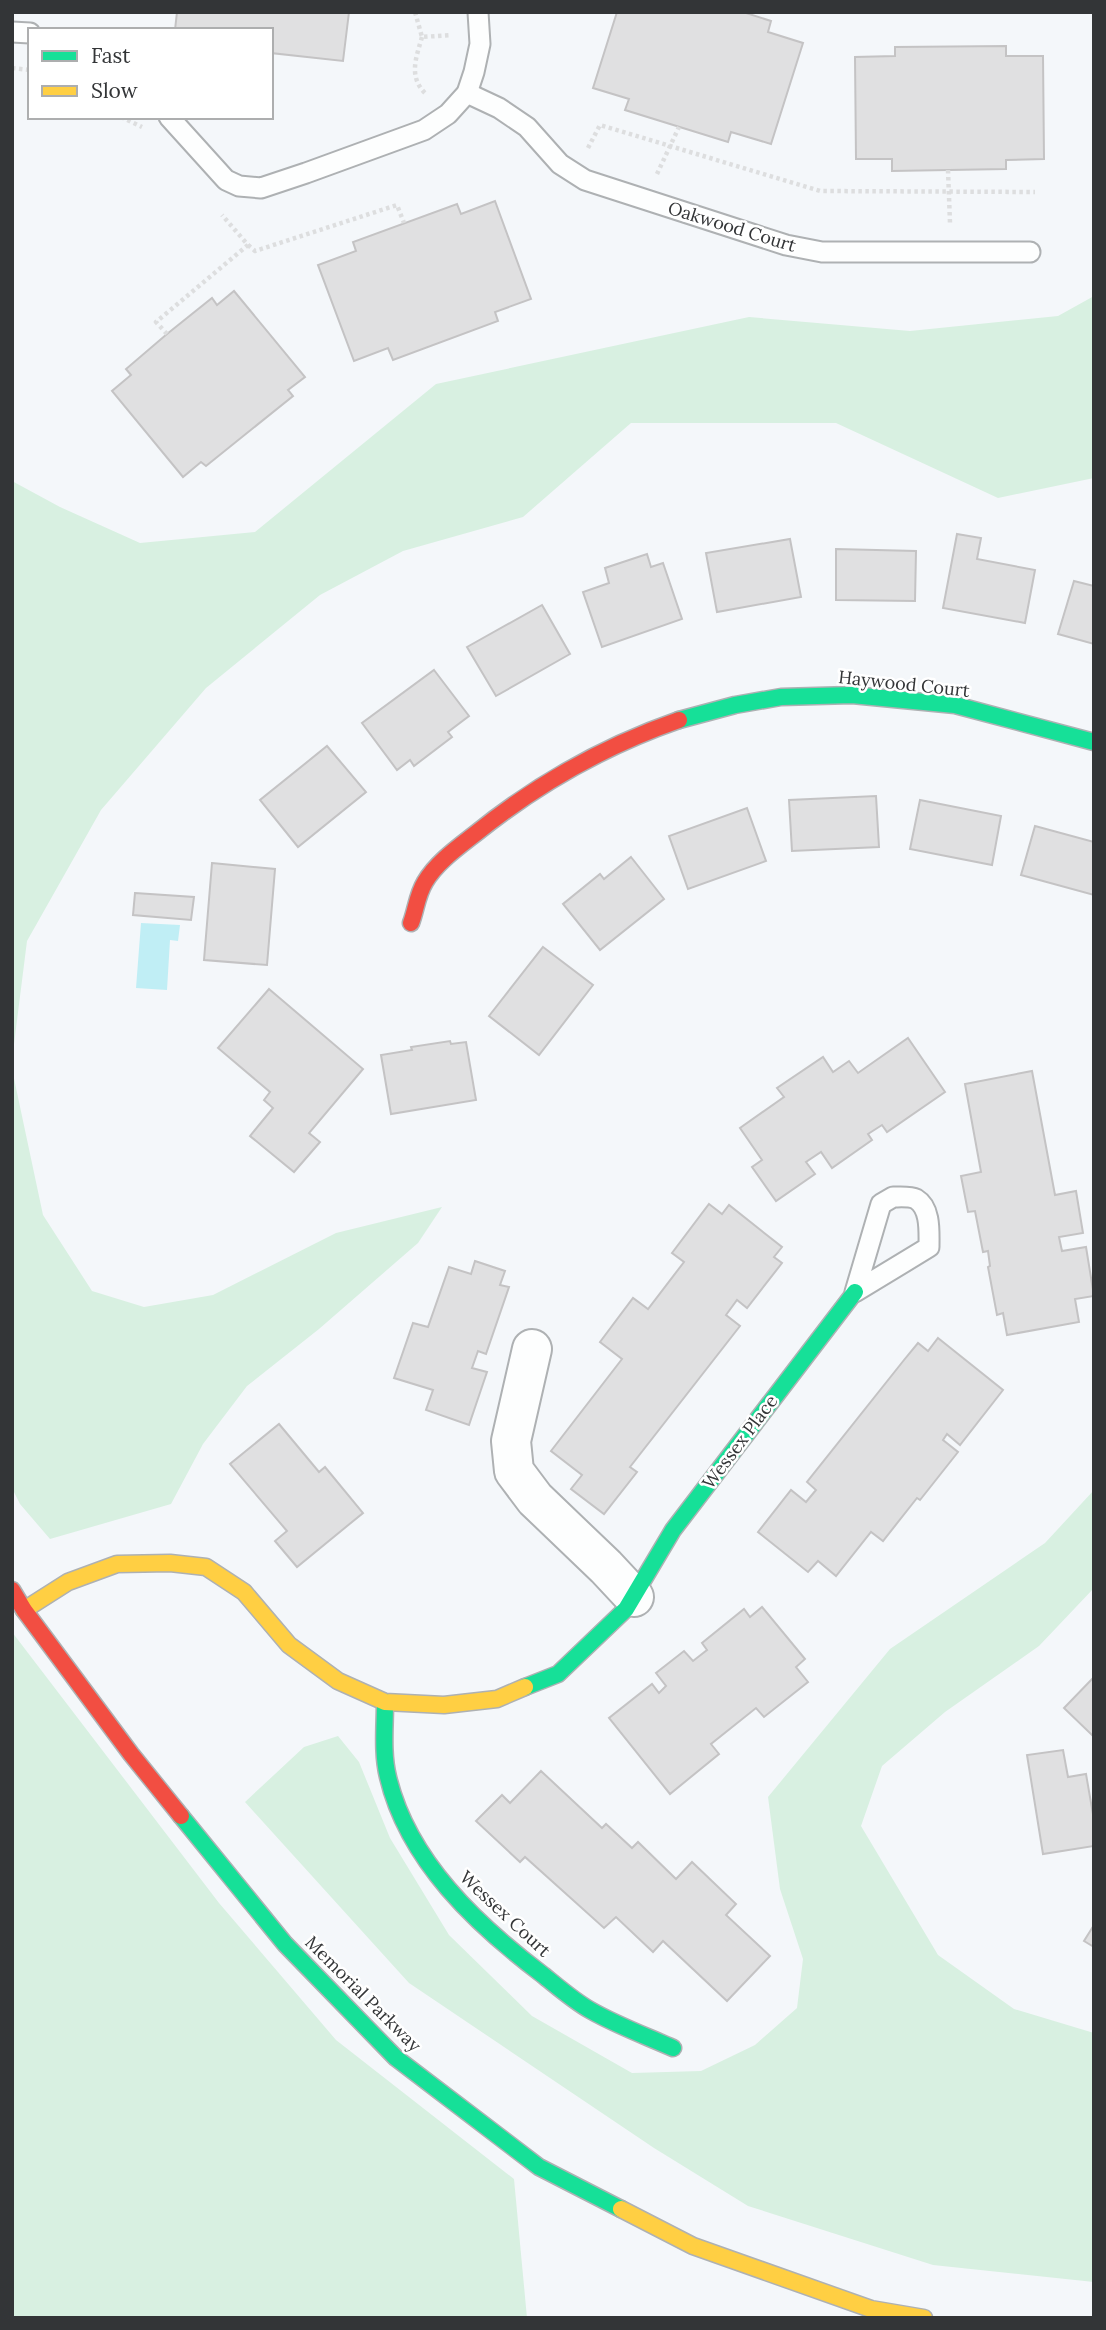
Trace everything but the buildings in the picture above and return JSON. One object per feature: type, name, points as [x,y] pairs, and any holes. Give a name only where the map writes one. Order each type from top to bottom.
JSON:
[{"type":"street","name":"Haywood Court","points":[[411,923],[425,883],[453,852],[508,806],[561,771],[604,750],[666,724],[712,711],[777,699],[828,694],[885,697],[953,704],[1094,742]]},
{"type":"street","name":"Wessex Place","points":[[24,1610],[68,1582],[117,1564],[170,1563],[206,1567],[244,1592],[289,1645],[338,1681],[385,1702],[444,1705],[497,1699],[558,1674],[626,1609],[673,1530],[855,1292]]},
{"type":"street","points":[[532,1349],[511,1441],[514,1471],[535,1499],[634,1597]]},
{"type":"street","name":"Memorial Parkway","points":[[12,1590],[131,1754],[285,1944],[396,2059],[539,2167],[693,2246],[871,2309],[923,2318]]},
{"type":"street","name":"Wessex Court","points":[[385,1702],[384,1734],[388,1776],[404,1825],[443,1883],[488,1929],[538,1973],[590,2010],[673,2048]]},
{"type":"lane","points":[[171,119],[226,180],[239,186],[261,188],[424,130],[448,114],[467,93],[480,44],[478,12]]},
{"type":"lane","name":"Oakwood Court","points":[[467,93],[499,108],[527,127],[560,164],[585,180],[786,245],[822,252],[1030,252]]},
{"type":"lane","points":[[893,1197],[914,1198],[924,1208],[929,1229],[929,1247],[855,1292],[881,1204],[893,1197]]},
{"type":"path","points":[[415,12],[422,37],[414,64],[414,76],[422,90],[448,114]]},
{"type":"path","points":[[422,37],[479,33]]},
{"type":"path","points":[[578,145],[588,148],[600,125],[820,191],[1035,192]]},
{"type":"path","points":[[645,200],[679,127]]},
{"type":"path","points":[[948,170],[950,252]]},
{"type":"path","points":[[222,215],[255,251],[397,205],[404,223]]},
{"type":"path","points":[[167,334],[156,322],[248,245]]},
{"type":"green space","points":[[1094,296],[1094,478],[998,498],[836,423],[631,423],[523,517],[403,551],[320,595],[206,688],[101,810],[27,941],[12,1060],[12,481],[60,507],[140,543],[255,532],[436,384],[749,317],[910,331],[1058,316]]},
{"type":"green space","points":[[12,1069],[43,1215],[92,1291],[144,1307],[213,1295],[336,1233],[442,1207],[418,1243],[319,1329],[247,1386],[203,1444],[171,1504],[50,1539],[20,1504],[12,1488]]},
{"type":"green space","points":[[1094,1490],[1094,1588],[1039,1646],[945,1712],[882,1766],[861,1826],[938,1955],[1014,2009],[1094,2033],[1094,2282],[933,2265],[748,2206],[654,2148],[409,1983],[245,1802],[304,1747],[338,1736],[359,1762],[390,1838],[449,1935],[532,2016],[632,2073],[701,2071],[755,2045],[797,2008],[803,1959],[780,1889],[768,1797],[890,1649],[1045,1543]]},
{"type":"green space","points":[[12,1632],[219,1903],[336,2040],[514,2179],[527,2318],[12,2318]]},
{"type":"water","points":[[141,923],[180,925],[178,941],[170,940],[167,990],[136,988]]},
{"type":"traffic: fast","points":[[679,720],[735,705],[781,697],[852,695],[955,705],[1094,742]]},
{"type":"traffic: fast","points":[[525,1687],[558,1674],[626,1609],[673,1530],[855,1292]]},
{"type":"traffic: fast","points":[[385,1702],[385,1759],[398,1808],[411,1836],[448,1889],[470,1913],[518,1956],[578,2002],[610,2021],[673,2048]]},
{"type":"traffic: fast","points":[[181,1816],[285,1944],[396,2058],[539,2167],[621,2209]]},
{"type":"traffic: slow","points":[[24,1610],[68,1582],[117,1564],[170,1563],[206,1567],[244,1592],[289,1645],[338,1681],[385,1702],[444,1705],[497,1699],[525,1687]]},
{"type":"traffic: slow","points":[[621,2209],[693,2246],[871,2309],[924,2318]]},
{"type":"traffic: jam","points":[[411,923],[422,887],[435,868],[498,816],[547,783],[598,754],[679,720]]},
{"type":"traffic: jam","points":[[12,1590],[131,1754],[181,1816]]}]
